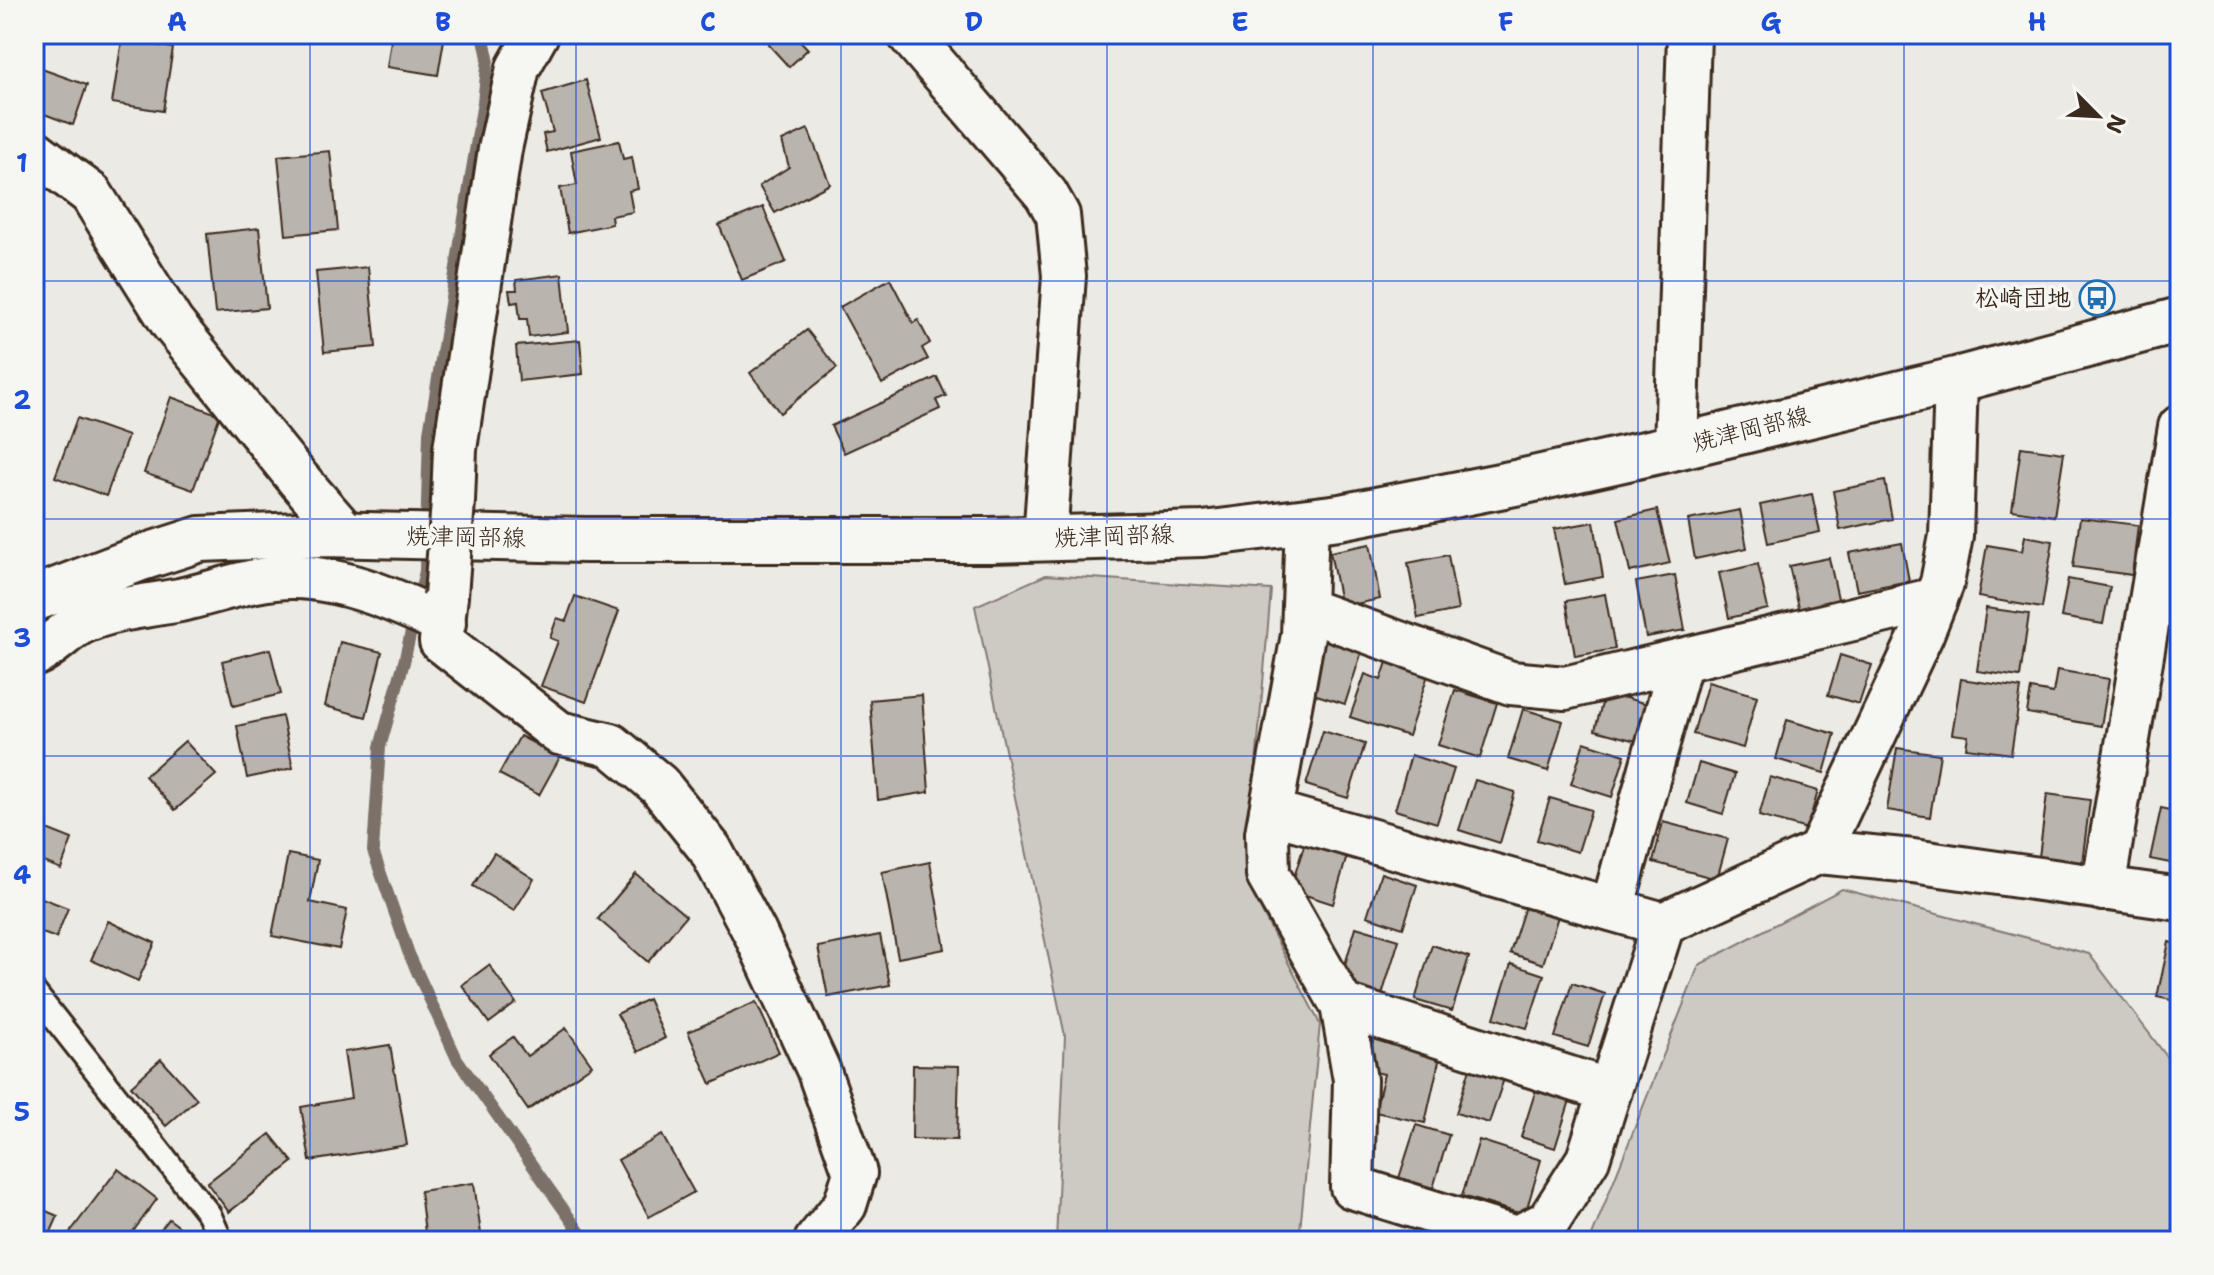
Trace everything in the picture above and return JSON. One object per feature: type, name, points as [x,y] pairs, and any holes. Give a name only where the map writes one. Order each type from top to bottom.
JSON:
[{"type":"main road","name":"焼津岡部線","points":[[34,599],[200,539],[346,534],[585,540],[1045,538],[1203,534],[1307,521],[1520,482],[1676,447],[1956,380],[2180,320]]},
{"type":"street","points":[[909,34],[1046,194],[1058,215],[1064,276],[1045,538]]},
{"type":"street","points":[[1676,447],[1689,34]]},
{"type":"street","points":[[523,45],[500,149],[455,449],[441,641],[559,733],[611,745],[659,785],[710,849],[755,933],[818,1069],[855,1173],[845,1205],[816,1241]]},
{"type":"street","points":[[34,151],[91,194],[172,323],[346,534]]},
{"type":"street","points":[[1819,852],[1942,583],[1951,536],[1956,380]]},
{"type":"street","points":[[2103,889],[2180,427]]},
{"type":"street","points":[[1307,521],[1303,635],[1267,833],[1268,875],[1342,1005],[1355,1080],[1352,1187],[1516,1238],[1548,1222],[1588,1159],[1663,924]]},
{"type":"street","points":[[34,655],[83,622],[115,611],[243,583],[292,577],[333,581],[405,604],[445,609]]},
{"type":"street","points":[[1304,609],[1511,683],[1565,688],[1936,599]]},
{"type":"street","points":[[1612,909],[1681,660]]},
{"type":"street","points":[[1271,812],[1663,924],[1819,852],[1913,861],[2180,899]]},
{"type":"street","points":[[1342,1005],[1610,1091]]},
{"type":"lane","points":[[34,992],[209,1214],[221,1241]]},
{"type":"shaded area","points":[[1046,575],[1271,590],[1246,881],[1320,1024],[1299,1241],[1056,1241],[1065,1036],[975,606]]},
{"type":"shaded area","points":[[1842,889],[2089,954],[2180,1074],[2180,1241],[1590,1241],[1699,965]]},
{"type":"building","points":[[392,34],[445,34],[438,75],[387,67]]},
{"type":"building","points":[[778,34],[794,34],[808,49],[789,67],[768,44]]},
{"type":"building","points":[[122,40],[173,48],[163,111],[112,103]]},
{"type":"building","points":[[39,68],[87,85],[73,125],[34,110],[34,82]]},
{"type":"building","points":[[586,80],[601,137],[547,152],[543,134],[553,132],[542,93]]},
{"type":"building","points":[[808,129],[830,184],[775,213],[759,186],[789,167],[782,141]]},
{"type":"building","points":[[619,141],[623,159],[632,157],[638,189],[629,191],[633,212],[611,216],[612,224],[568,233],[560,188],[577,185],[571,151]]},
{"type":"building","points":[[330,151],[338,230],[286,235],[278,156]]},
{"type":"building","points":[[763,207],[786,262],[742,280],[719,225]]},
{"type":"building","points":[[259,228],[267,308],[215,313],[207,234]]},
{"type":"building","points":[[368,267],[376,347],[324,352],[316,272]]},
{"type":"building","points":[[562,274],[568,332],[529,337],[527,319],[520,319],[518,302],[511,303],[509,290],[517,290],[516,280]]},
{"type":"building","points":[[890,279],[913,323],[918,320],[930,343],[922,348],[928,359],[882,384],[840,307]]},
{"type":"building","points":[[807,330],[837,368],[780,413],[750,373]]},
{"type":"building","points":[[580,340],[583,374],[519,381],[516,346]]},
{"type":"building","points":[[937,377],[946,396],[936,400],[940,409],[844,453],[831,426]]},
{"type":"building","points":[[171,397],[220,415],[193,490],[144,473]]},
{"type":"building","points":[[77,418],[128,436],[106,496],[55,477]]},
{"type":"building","points":[[2021,447],[2064,453],[2054,516],[2012,510]]},
{"type":"building","points":[[1885,481],[1892,519],[1840,530],[1833,491]]},
{"type":"building","points":[[1812,494],[1820,532],[1768,543],[1760,505]]},
{"type":"building","points":[[1657,510],[1670,563],[1630,572],[1618,519]]},
{"type":"building","points":[[1740,510],[1747,548],[1695,559],[1688,520]]},
{"type":"building","points":[[2080,518],[2138,525],[2132,575],[2073,567]]},
{"type":"building","points":[[1594,522],[1603,577],[1565,584],[1554,529]]},
{"type":"building","points":[[2025,536],[2053,541],[2042,608],[1978,597],[1987,545],[2022,551]]},
{"type":"building","points":[[1902,543],[1909,581],[1857,591],[1849,553]]},
{"type":"building","points":[[1370,544],[1380,599],[1341,607],[1330,552]]},
{"type":"building","points":[[1448,555],[1458,610],[1418,618],[1408,563]]},
{"type":"building","points":[[1829,558],[1839,603],[1800,612],[1789,566]]},
{"type":"building","points":[[1758,564],[1768,609],[1729,618],[1719,573]]},
{"type":"building","points":[[1675,575],[1685,630],[1646,637],[1636,582]]},
{"type":"building","points":[[2068,579],[2110,587],[2103,624],[2061,617]]},
{"type":"building","points":[[1605,594],[1615,649],[1575,656],[1566,601]]},
{"type":"building","points":[[575,596],[619,611],[586,702],[541,686],[558,641],[550,638],[557,618],[566,621]]},
{"type":"building","points":[[1986,608],[2029,614],[2020,677],[1977,671]]},
{"type":"building","points":[[1324,639],[1362,651],[1345,704],[1307,692]]},
{"type":"building","points":[[340,642],[382,652],[366,717],[325,706]]},
{"type":"building","points":[[270,649],[281,694],[233,706],[222,661]]},
{"type":"building","points":[[1840,655],[1872,665],[1859,704],[1828,695]]},
{"type":"building","points":[[1387,662],[1428,675],[1408,736],[1350,717],[1365,674],[1381,680]]},
{"type":"building","points":[[2057,670],[2109,679],[2101,726],[2027,713],[2031,689],[2053,693]]},
{"type":"building","points":[[1961,679],[2021,688],[2011,754],[1966,748],[1968,736],[1952,734]]},
{"type":"building","points":[[1708,682],[1757,696],[1743,748],[1693,734]]},
{"type":"building","points":[[1455,690],[1497,703],[1480,758],[1438,745]]},
{"type":"building","points":[[1605,692],[1647,704],[1636,741],[1595,730]]},
{"type":"building","points":[[922,695],[929,792],[878,800],[870,700]]},
{"type":"building","points":[[1523,709],[1563,721],[1548,771],[1508,759]]},
{"type":"building","points":[[282,716],[293,768],[247,778],[237,726]]},
{"type":"building","points":[[1787,720],[1835,734],[1824,773],[1776,759]]},
{"type":"building","points":[[1323,731],[1365,744],[1348,798],[1306,785]]},
{"type":"building","points":[[520,736],[560,757],[539,795],[499,774]]},
{"type":"building","points":[[185,741],[216,775],[175,810],[145,776]]},
{"type":"building","points":[[1584,742],[1625,755],[1612,797],[1571,784]]},
{"type":"building","points":[[1897,748],[1940,754],[1930,817],[1887,810]]},
{"type":"building","points":[[1411,755],[1454,769],[1437,823],[1395,810]]},
{"type":"building","points":[[1699,763],[1735,774],[1723,814],[1687,803]]},
{"type":"building","points":[[1770,777],[1818,791],[1807,829],[1759,816]]},
{"type":"building","points":[[1475,780],[1515,792],[1500,843],[1459,830]]},
{"type":"building","points":[[2047,794],[2090,800],[2082,863],[2039,857]]},
{"type":"building","points":[[1550,798],[1591,810],[1578,852],[1537,840]]},
{"type":"building","points":[[2161,808],[2180,812],[2180,865],[2150,859]]},
{"type":"building","points":[[1663,822],[1728,839],[1717,879],[1653,862]]},
{"type":"building","points":[[34,824],[72,839],[61,869],[34,858]]},
{"type":"building","points":[[1307,836],[1349,849],[1333,904],[1290,890]]},
{"type":"building","points":[[494,853],[534,879],[514,911],[473,886]]},
{"type":"building","points":[[288,854],[318,860],[310,902],[347,910],[339,949],[272,936]]},
{"type":"building","points":[[930,862],[945,949],[898,958],[882,872]]},
{"type":"building","points":[[1381,873],[1417,885],[1403,928],[1367,916]]},
{"type":"building","points":[[636,874],[686,916],[648,962],[598,919]]},
{"type":"building","points":[[34,895],[68,908],[56,938],[34,930]]},
{"type":"building","points":[[1527,900],[1560,910],[1543,964],[1510,953]]},
{"type":"building","points":[[108,921],[155,943],[138,981],[91,960]]},
{"type":"building","points":[[1356,927],[1399,940],[1382,995],[1340,982]]},
{"type":"building","points":[[880,935],[890,985],[828,997],[818,947]]},
{"type":"building","points":[[2169,942],[2180,945],[2180,1002],[2157,997]]},
{"type":"building","points":[[1432,945],[1469,957],[1452,1011],[1415,1000]]},
{"type":"building","points":[[1511,964],[1544,975],[1527,1028],[1494,1018]]},
{"type":"building","points":[[489,965],[516,1003],[489,1023],[462,985]]},
{"type":"building","points":[[1572,983],[1605,994],[1588,1047],[1555,1037]]},
{"type":"building","points":[[648,999],[665,1038],[638,1052],[617,1014]]},
{"type":"building","points":[[756,1002],[779,1052],[711,1084],[688,1032]]},
{"type":"building","points":[[566,1028],[592,1065],[528,1110],[489,1054],[513,1037],[527,1056]]},
{"type":"building","points":[[1374,1037],[1441,1052],[1425,1123],[1375,1112],[1384,1074],[1366,1070]]},
{"type":"building","points":[[390,1045],[407,1145],[310,1161],[301,1107],[351,1098],[344,1052]]},
{"type":"building","points":[[161,1059],[197,1099],[166,1126],[131,1086]]},
{"type":"building","points":[[1473,1059],[1507,1070],[1489,1123],[1456,1113]]},
{"type":"building","points":[[913,1065],[959,1066],[957,1140],[912,1139]]},
{"type":"building","points":[[1538,1083],[1572,1094],[1555,1148],[1521,1137]]},
{"type":"building","points":[[1416,1125],[1449,1135],[1433,1188],[1399,1178]]},
{"type":"building","points":[[270,1134],[293,1162],[229,1212],[207,1183]]},
{"type":"building","points":[[662,1135],[694,1192],[649,1217],[618,1160]]},
{"type":"building","points":[[1479,1140],[1541,1160],[1525,1215],[1462,1196]]},
{"type":"building","points":[[118,1169],[157,1199],[126,1241],[76,1241],[68,1235]]},
{"type":"building","points":[[474,1183],[482,1241],[426,1241],[420,1191]]},
{"type":"building","points":[[34,1206],[58,1216],[47,1241],[34,1241]]},
{"type":"building","points":[[169,1219],[193,1237],[190,1241],[152,1241]]},
{"type":"waterway","points":[[483,34],[488,58],[483,102],[429,433],[425,571],[380,747],[373,851],[409,954],[457,1059],[586,1241]]},
{"type":"place","name":"松崎団地","points":[[2097,298]]}]
